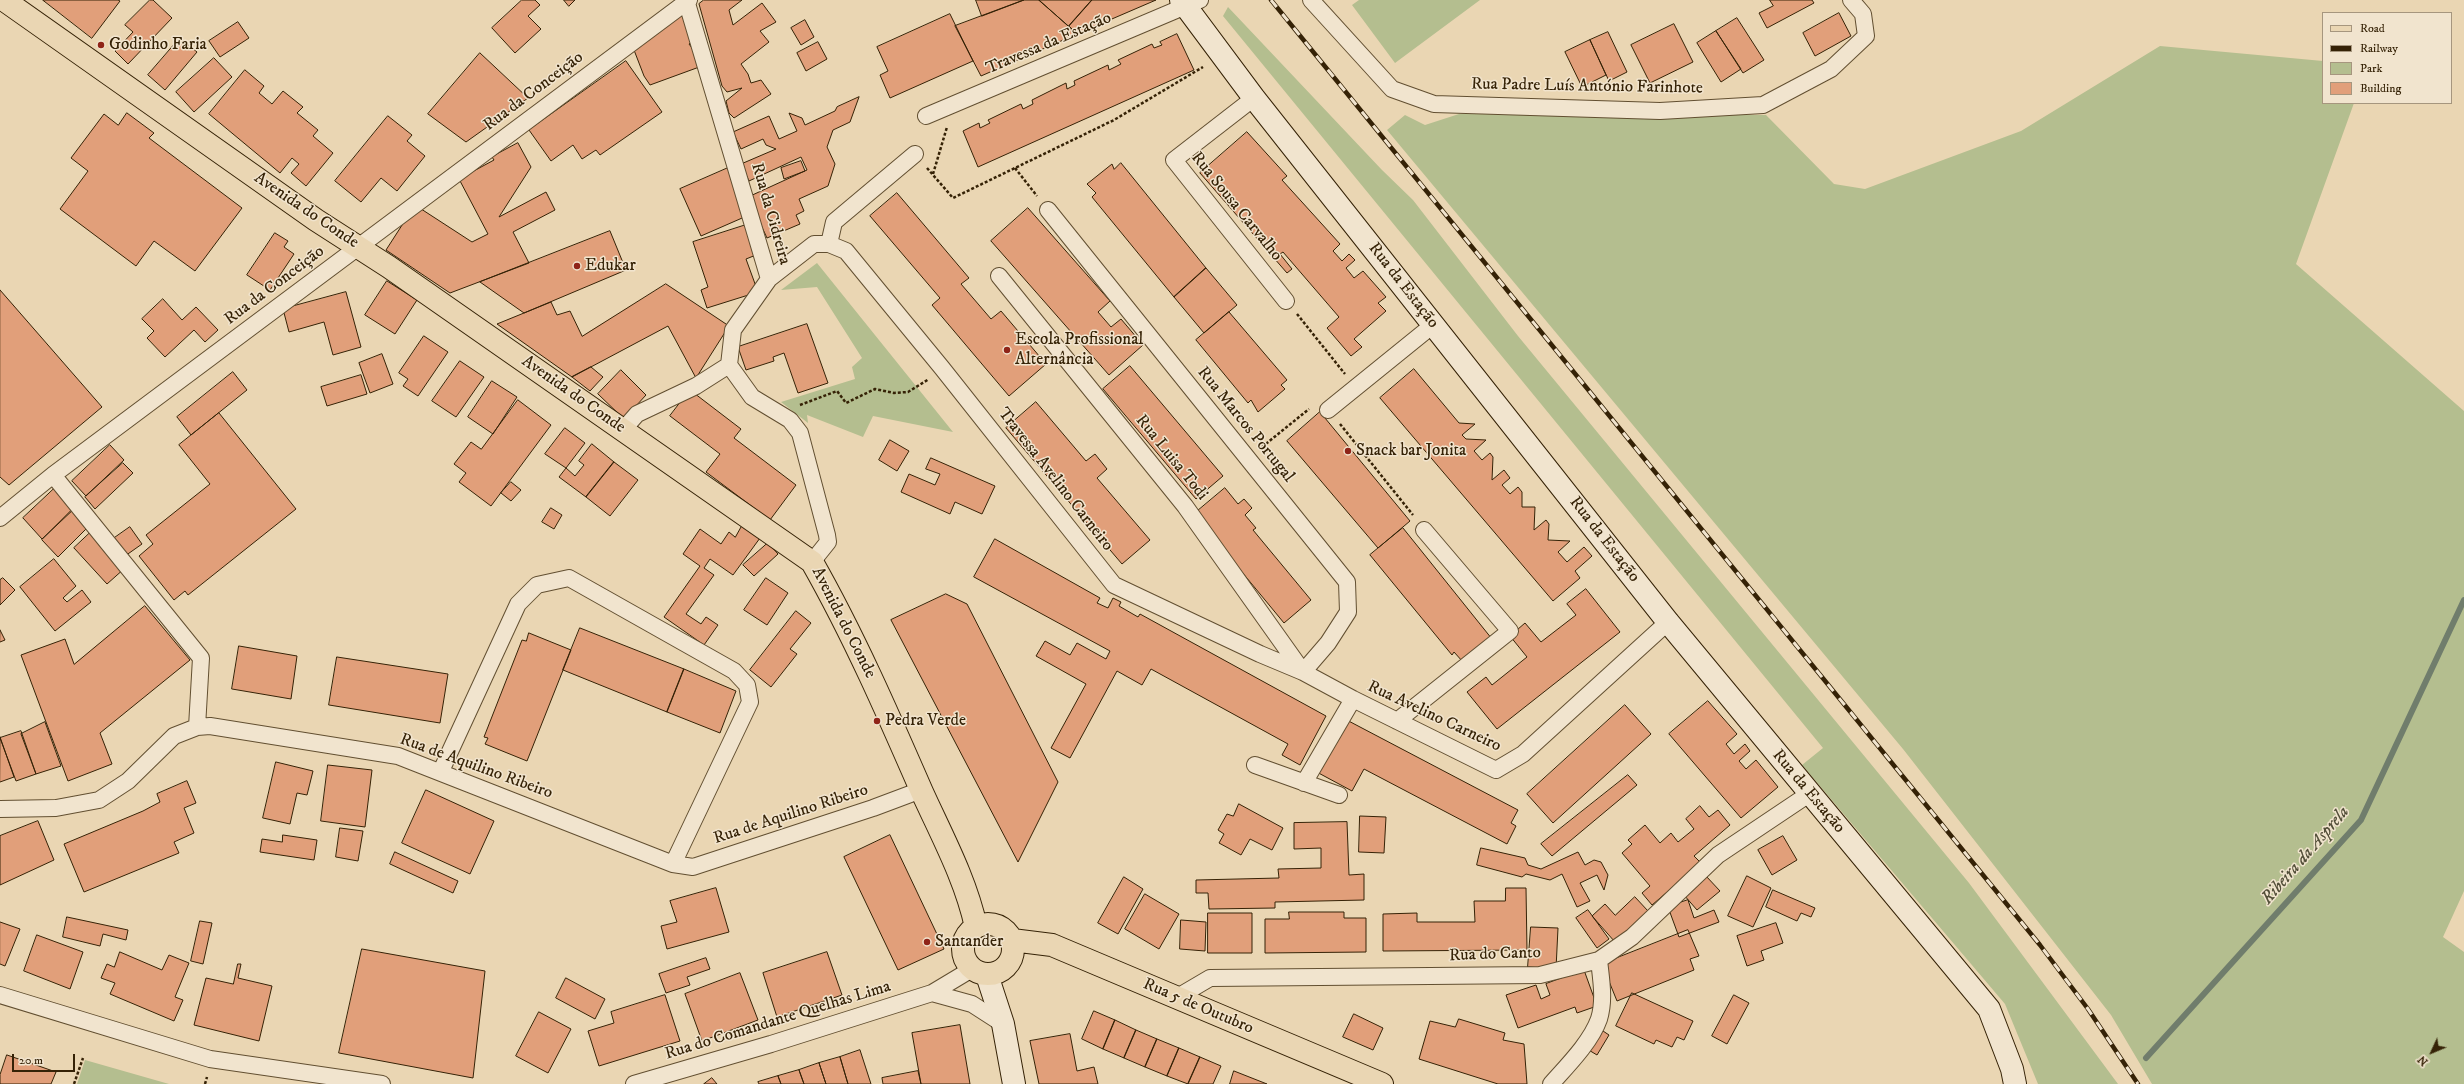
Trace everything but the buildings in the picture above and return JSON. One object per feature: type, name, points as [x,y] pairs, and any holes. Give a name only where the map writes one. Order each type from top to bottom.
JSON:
[{"type":"main road","name":"Avenida do Conde","points":[[4,0],[316,220],[359,246],[812,562],[842,615],[970,899],[976,927]]},
{"type":"main road","points":[[993,924],[1001,927],[1012,940],[1014,949],[1008,965],[1002,970],[980,972],[966,962],[963,947],[969,932],[976,927],[993,924]]},
{"type":"main road","name":"Rua 5 de Outubro","points":[[1012,940],[1052,945],[1382,1084]]},
{"type":"street","name":"Rua da Conceição","points":[[0,518],[53,475],[688,0]]},
{"type":"street","name":"Rua da Cidreira","points":[[688,0],[769,279],[733,330],[729,365]]},
{"type":"street","name":"Rua Padre Luís António Farinhote","points":[[1311,0],[1392,89],[1434,104],[1660,111],[1763,105],[1831,70],[1866,36],[1863,14],[1851,0]]},
{"type":"street","name":"Rua da Estação","points":[[1189,2],[1222,55],[1254,98],[1668,622],[1809,794],[1989,1009],[2012,1069],[2014,1084]]},
{"type":"street","name":"Travessa da Estação","points":[[926,116],[1189,2]]},
{"type":"street","name":"Rua Sousa Carvalho","points":[[1254,98],[1174,160],[1286,301]]},
{"type":"street","points":[[769,279],[814,244],[829,244],[834,222],[915,154]]},
{"type":"street","name":"Rua Marcos Portugal","points":[[1048,210],[1347,582],[1348,612],[1328,643],[1304,672]]},
{"type":"street","name":"Travessa Avelino Carneiro","points":[[829,244],[846,252],[942,368],[1114,585],[1260,654],[1304,672]]},
{"type":"street","name":"Rua Luisa Todi","points":[[999,276],[1185,506],[1304,672]]},
{"type":"street","points":[[1328,410],[1433,324]]},
{"type":"street","points":[[623,430],[637,414],[696,386],[729,365],[752,397],[790,420],[800,433],[828,542],[812,562]]},
{"type":"street","points":[[53,475],[201,658],[197,727]]},
{"type":"street","points":[[1397,721],[1510,631],[1424,530]]},
{"type":"street","points":[[441,771],[518,604],[537,585],[569,578],[734,671],[747,685],[750,702],[673,864]]},
{"type":"street","name":"Rua Avelino Carneiro","points":[[1304,672],[1353,699],[1496,770],[1522,754],[1668,622]]},
{"type":"street","points":[[1304,783],[1353,699]]},
{"type":"street","name":"Rua de Aquilino Ribeiro","points":[[0,809],[56,808],[99,800],[128,781],[174,736],[197,727],[210,726],[398,756],[441,771],[673,864],[693,867],[873,808],[921,790]]},
{"type":"street","points":[[1255,765],[1339,795]]},
{"type":"street","name":"Rua do Canto","points":[[1176,998],[1210,978],[1540,975],[1599,960],[1632,937],[1718,855],[1809,794]]},
{"type":"street","points":[[1551,1084],[1579,1053],[1599,1019],[1602,988],[1599,960]]},
{"type":"street","points":[[980,972],[1003,1024],[1014,1084]]},
{"type":"street","name":"Rua do Comandante Quelhas Lima","points":[[634,1084],[771,1044],[932,993],[980,972]]},
{"type":"street","points":[[932,993],[972,1004],[1003,1024]]},
{"type":"street","points":[[0,995],[210,1059],[382,1084]]},
{"type":"path","points":[[915,154],[953,198],[1114,120],[1222,55]]},
{"type":"path","points":[[933,175],[946,131],[950,106]]},
{"type":"path","points":[[1015,168],[1048,210]]},
{"type":"path","points":[[1286,301],[1356,387]]},
{"type":"path","points":[[790,420],[799,405],[837,391],[846,403],[875,389],[894,393],[908,392],[918,387],[942,368]]},
{"type":"path","points":[[1247,458],[1320,400],[1424,530]]},
{"type":"path","points":[[74,1084],[83,1058]]},
{"type":"green space","points":[[1359,0],[1480,0],[1395,63],[1352,5]]},
{"type":"green space","points":[[1228,7],[1382,170],[1413,200],[1518,336],[1969,883],[2118,1084],[2038,1084],[2005,1004],[1802,765],[1823,748],[1223,16]]},
{"type":"green space","points":[[2160,46],[2322,61],[2322,104],[2354,104],[2296,264],[2464,411],[2464,891],[2443,937],[2464,952],[2464,1084],[2152,1084],[2111,1015],[1903,749],[1387,130],[1405,115],[1425,125],[1459,114],[1766,115],[1834,184],[1865,189],[2021,131]]},
{"type":"green space","points":[[817,263],[953,432],[873,416],[863,437],[807,415],[808,423],[781,402],[855,379],[852,367],[862,358],[817,287],[781,290]]},
{"type":"green space","points":[[85,1060],[169,1084],[77,1084]]},
{"type":"waterway","name":"Ribeira da Asprela","points":[[2146,1058],[2361,820],[2464,600]]},
{"type":"railway","points":[[1271,0],[2040,945],[2088,1009],[2138,1084]]},
{"type":"place","name":"Godinho Faria","points":[[101,45]]},
{"type":"place","name":"Edukar","points":[[577,266]]},
{"type":"place","name":"Escola Profissional Alternância","points":[[1007,350]]},
{"type":"place","name":"Snack bar Jonita","points":[[1348,451]]},
{"type":"place","name":"Pedra Verde","points":[[877,721]]},
{"type":"place","name":"Santander","points":[[927,942]]}]
